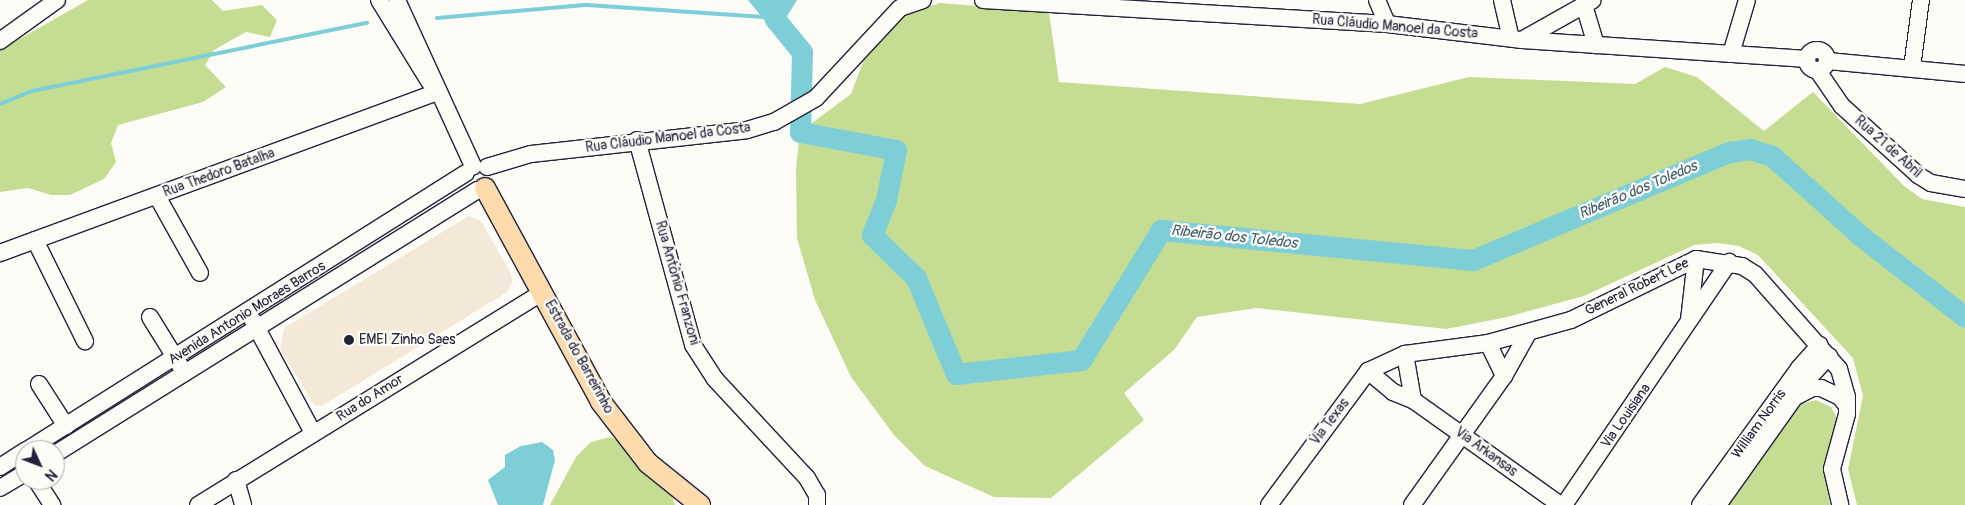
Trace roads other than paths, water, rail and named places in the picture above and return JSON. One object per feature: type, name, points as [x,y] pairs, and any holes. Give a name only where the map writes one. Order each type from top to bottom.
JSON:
[{"type":"main road","name":"Estrada do Barreirinho","points":[[481,189],[543,292],[588,380],[624,434],[648,463],[700,505]]},
{"type":"street","points":[[0,41],[56,0]]},
{"type":"street","points":[[380,0],[419,70],[438,92]]},
{"type":"street","points":[[397,0],[429,65],[438,92],[475,169],[491,178],[481,189],[467,182],[475,169]]},
{"type":"street","name":"Rua Cláudio Manoel da Costa","points":[[475,169],[531,154],[637,140],[747,130],[774,122],[816,98],[881,25],[900,8],[923,0]]},
{"type":"street","name":"Rua Cláudio Manoel da Costa","points":[[983,0],[1250,7],[1517,39],[1731,54],[1820,64],[1912,68],[1965,74]]},
{"type":"street","points":[[1377,0],[1387,24]]},
{"type":"street","points":[[1502,0],[1517,39],[1588,3],[1596,45]]},
{"type":"street","points":[[1731,54],[1747,0]]},
{"type":"street","points":[[1912,68],[1921,0]]},
{"type":"street","name":"Rua 21 de Abril","points":[[1820,64],[1842,106],[1918,175],[1931,183],[1965,189]]},
{"type":"street","name":"Rua Thedoro Batalha","points":[[0,253],[438,92]]},
{"type":"street","name":"Rua Antônio Franzoni","points":[[637,140],[693,345],[715,379],[807,478],[817,495],[817,505]]},
{"type":"street","name":"Avenida Antonio Moraes Barros","points":[[45,440],[475,169]]},
{"type":"street","name":"Avenida Antonio Moraes Barros","points":[[65,448],[481,189]]},
{"type":"street","points":[[157,196],[200,273]]},
{"type":"street","points":[[35,240],[85,341]]},
{"type":"street","name":"General Robert Lee","points":[[1405,354],[1488,342],[1528,333],[1570,320],[1696,259],[1728,262],[1755,274],[1825,350],[1844,383],[1847,406],[1832,469],[1840,505]]},
{"type":"street","name":"Via Louisiana","points":[[1687,327],[1696,259]]},
{"type":"street","name":"Via Louisiana","points":[[1564,505],[1687,327],[1728,262]]},
{"type":"street","name":"Rua do Amor","points":[[198,505],[543,292]]},
{"type":"street","points":[[248,312],[313,433]]},
{"type":"street","points":[[150,317],[185,373]]},
{"type":"street","points":[[1412,505],[1504,376],[1528,333]]},
{"type":"street","points":[[1488,342],[1504,376]]},
{"type":"street","name":"William Norris","points":[[1718,505],[1825,350]]},
{"type":"street","name":"William Norris","points":[[1700,505],[1799,368],[1825,350]]},
{"type":"street","points":[[1405,354],[1413,400]]},
{"type":"street","name":"Via Texas","points":[[1269,505],[1368,371],[1405,354]]},
{"type":"street","name":"Via Arkansas","points":[[1368,371],[1393,392],[1413,400],[1560,505]]},
{"type":"street","points":[[39,384],[66,426]]},
{"type":"street","points":[[1792,400],[1803,391],[1821,388],[1840,397],[1847,406]]},
{"type":"street","name":"Avenida Antonio Moraes Barros","points":[[0,467],[15,459]]},
{"type":"street","points":[[0,488],[15,479]]},
{"type":"street","points":[[236,480],[243,505]]},
{"type":"street","points":[[42,490],[52,505]]},
{"type":"water","points":[[748,0],[797,0],[781,26],[769,26]]},
{"type":"water","points":[[542,442],[553,450],[555,460],[543,505],[498,505],[488,480],[505,467],[505,455],[521,446]]},
{"type":"waterway","name":"Ribeirão dos Toledos","points":[[774,0],[775,19],[802,52],[800,132],[896,150],[886,200],[872,235],[916,278],[956,374],[1081,360],[1161,230],[1473,260],[1729,152],[1750,149],[1772,156],[1862,237],[1965,317]]},
{"type":"waterway","points":[[437,18],[587,5],[764,17]]},
{"type":"waterway","points":[[0,104],[32,91],[367,23]]},
{"type":"place","name":"EMEI Zinho Saes","points":[[349,340]]}]
